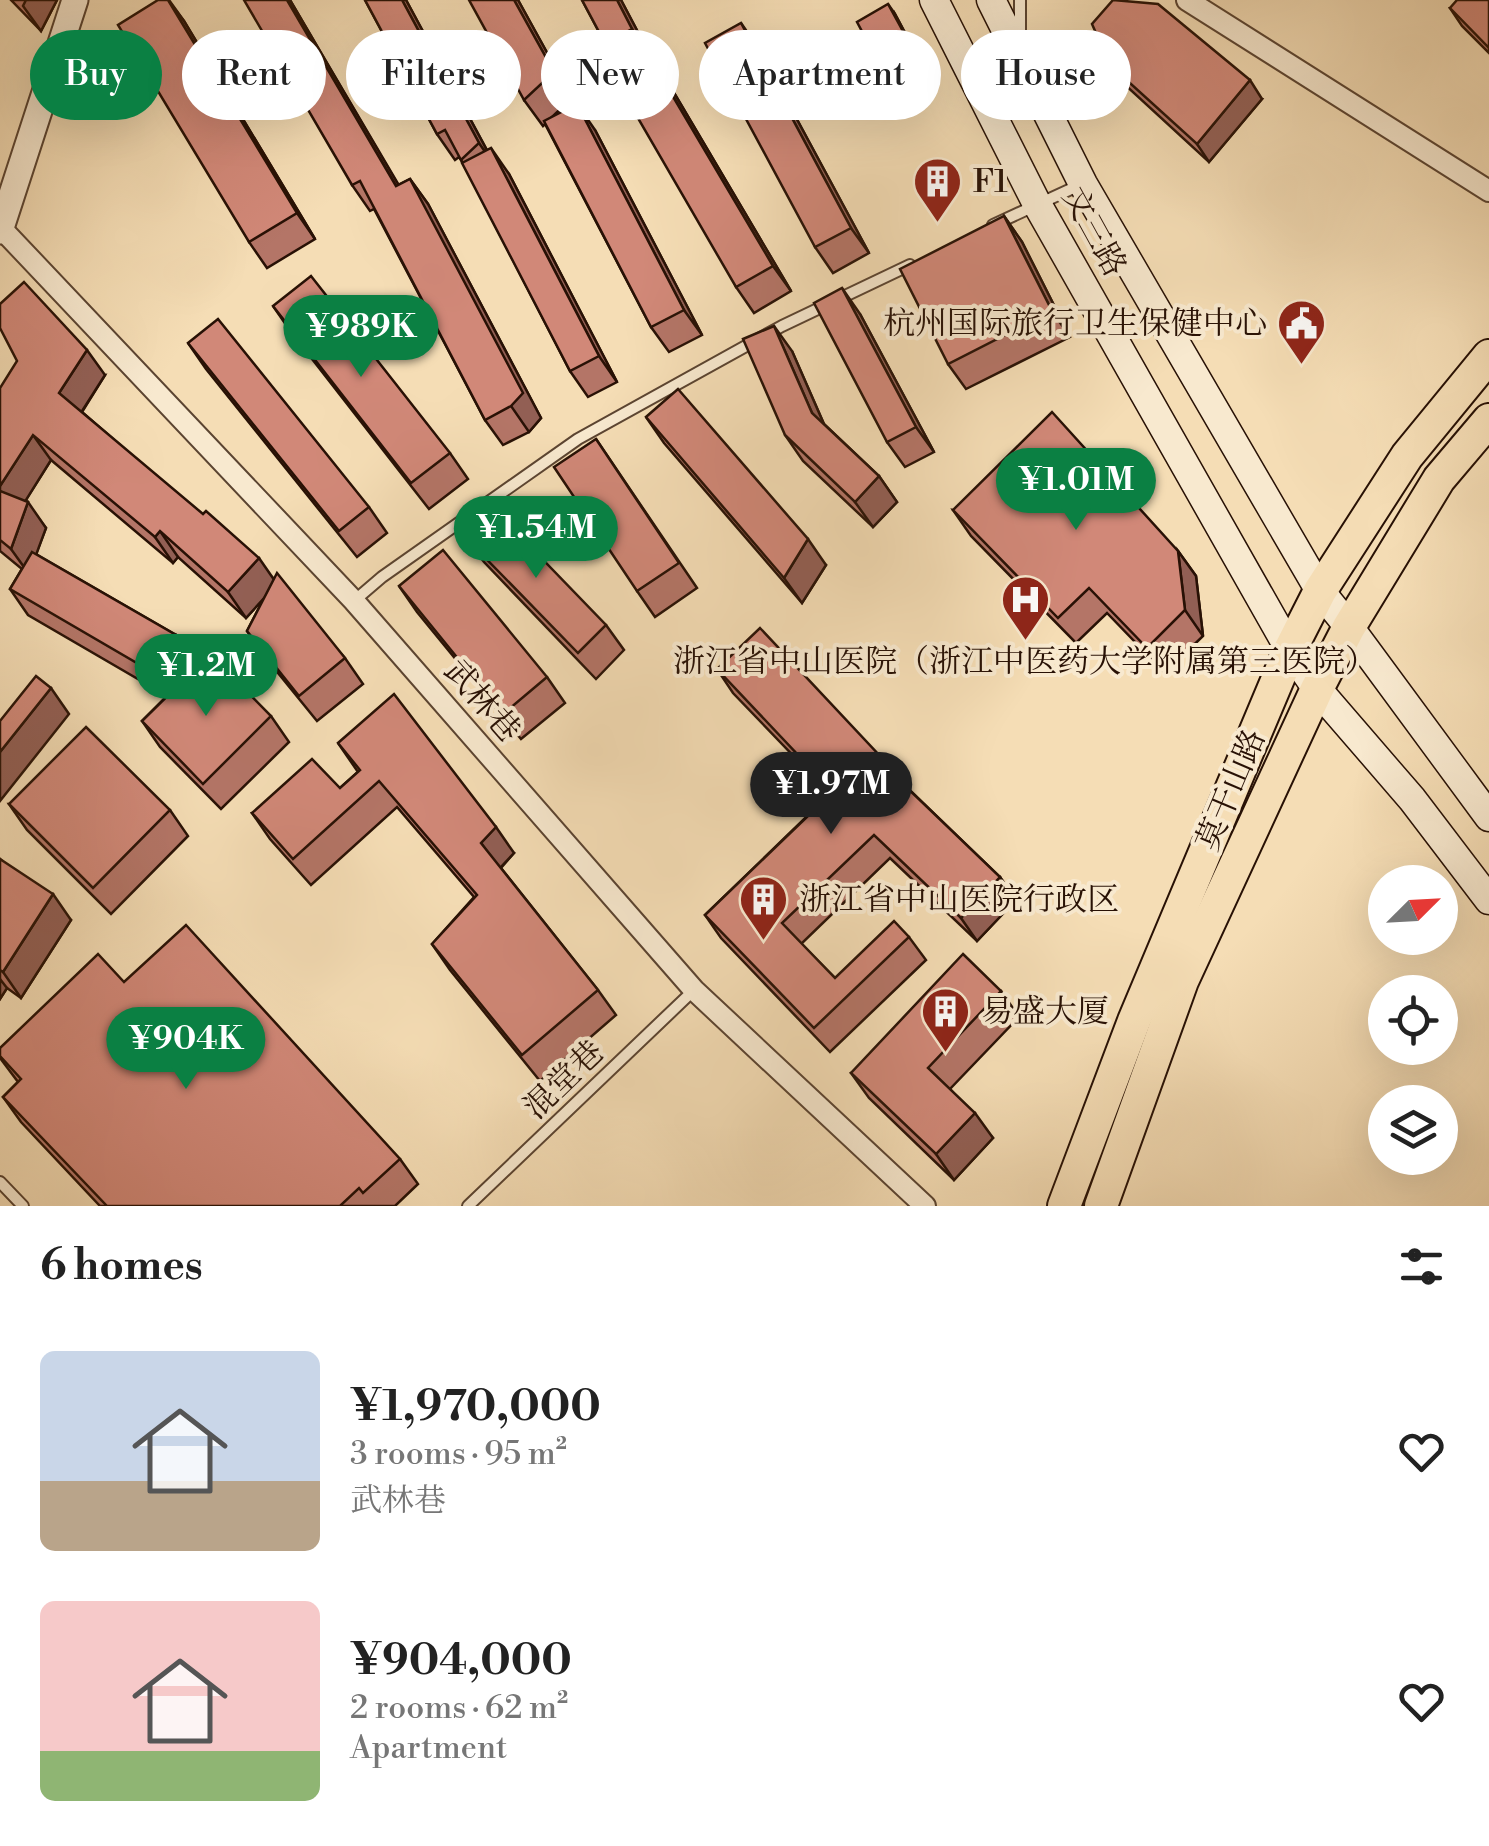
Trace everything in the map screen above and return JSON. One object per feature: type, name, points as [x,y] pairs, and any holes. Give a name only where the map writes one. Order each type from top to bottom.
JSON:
[{"type":"main road","name":"文三路","points":[[934,0],[1038,204],[1290,650],[1316,689],[1412,799],[1489,900]]},
{"type":"main road","name":"文三路","points":[[992,0],[1007,30]]},
{"type":"main road","name":"文三路","points":[[1051,120],[1083,184],[1320,592],[1489,817]]},
{"type":"main road","name":"莫干山路","points":[[1064,1206],[1134,1020],[1290,650],[1320,592],[1408,456],[1489,356]]},
{"type":"main road","name":"莫干山路","points":[[1101,1206],[1182,980],[1316,689],[1439,479],[1489,420]]},
{"type":"street","points":[[1,230],[75,0]]},
{"type":"street","points":[[1188,0],[1489,191]]},
{"type":"street","name":"武林巷","points":[[1,230],[354,600],[694,990],[926,1206]]},
{"type":"lane","points":[[1019,30],[1020,0]]},
{"type":"lane","points":[[986,228],[1083,184]]},
{"type":"lane","points":[[354,600],[578,440],[782,326],[918,261]]},
{"type":"lane","name":"混堂巷","points":[[468,1206],[694,990]]},
{"type":"lane","points":[[0,1182],[22,1206]]},
{"type":"building","points":[[158,0],[168,0],[186,30],[182,30],[182,120],[241,120],[297,213],[249,242],[162,98],[162,30],[121,30],[118,25]]},
{"type":"building","points":[[244,0],[287,0],[305,30],[262,30]]},
{"type":"building","points":[[365,0],[402,0],[418,30],[381,30]]},
{"type":"building","points":[[469,0],[514,0],[541,49],[541,84],[524,100],[521,30],[486,30]]},
{"type":"building","points":[[582,0],[617,0],[632,29],[598,30]]},
{"type":"building","points":[[1113,0],[1158,4],[1250,80],[1197,144],[1131,84],[1131,30],[1095,30],[1092,24]]},
{"type":"building","points":[[1457,0],[1489,0],[1489,48],[1450,8]]},
{"type":"building","points":[[888,4],[902,30],[861,30],[857,22]]},
{"type":"building","points":[[326,67],[346,101],[346,120],[357,120],[396,186],[410,179],[523,393],[511,406],[485,420],[360,181],[352,185],[314,120],[326,120]]},
{"type":"building","points":[[679,107],[773,266],[736,287],[639,120],[679,120]]},
{"type":"building","points":[[429,120],[467,120],[479,143],[461,160],[445,130],[437,134]]},
{"type":"building","points":[[585,120],[684,310],[651,327],[544,121]]},
{"type":"building","points":[[747,120],[793,120],[851,228],[815,247]]},
{"type":"building","points":[[491,148],[599,356],[570,371],[462,163]]},
{"type":"building","points":[[1004,216],[1052,311],[948,364],[900,269]]},
{"type":"building","points":[[311,276],[450,453],[411,483],[273,306]]},
{"type":"building","points":[[24,282],[87,350],[59,393],[259,558],[228,592],[160,531],[155,537],[33,435],[0,486],[0,388],[17,361],[0,328],[0,304]]},
{"type":"building","points":[[842,288],[916,427],[887,442],[814,303]]},
{"type":"building","points":[[218,319],[369,507],[339,531],[188,343]]},
{"type":"building","points":[[774,326],[812,413],[879,476],[855,502],[785,435],[743,339]]},
{"type":"building","points":[[678,389],[808,539],[784,578],[646,417]]},
{"type":"building","points":[[1052,412],[1178,551],[1185,610],[1147,648],[1089,588],[1058,618],[953,510]]},
{"type":"building","points":[[596,439],[679,563],[637,591],[554,467]]},
{"type":"building","points":[[0,491],[28,502],[11,549],[0,540]]},
{"type":"building","points":[[494,509],[606,625],[578,653],[465,537]]},
{"type":"building","points":[[443,550],[547,677],[503,714],[399,586]]},
{"type":"building","points":[[32,552],[176,635],[154,673],[10,589]]},
{"type":"building","points":[[277,573],[345,658],[299,696],[247,631]]},
{"type":"building","points":[[760,628],[880,756],[877,759],[1000,877],[961,918],[874,835],[782,923],[835,978],[894,921],[909,937],[814,1028],[705,915],[833,792],[717,669]]},
{"type":"building","points":[[210,654],[271,716],[203,784],[142,721]]},
{"type":"building","points":[[36,676],[51,688],[0,752],[0,721]]},
{"type":"building","points":[[394,694],[496,827],[481,843],[598,990],[522,1055],[432,944],[477,895],[379,781],[293,859],[252,813],[312,759],[340,788],[360,770],[338,743]]},
{"type":"building","points":[[86,727],[170,810],[93,888],[9,804]]},
{"type":"building","points":[[0,859],[53,894],[3,972],[0,970]]},
{"type":"building","points":[[186,925],[400,1159],[363,1193],[359,1188],[340,1206],[107,1206],[3,1097],[21,1079],[0,1056],[0,1048],[98,954],[124,982]]},
{"type":"building","points":[[963,954],[1001,991],[928,1068],[975,1113],[936,1154],[851,1073]]},
{"type":"place","name":"F1","points":[[938,224]]},
{"type":"place","name":"杭州国际旅行卫生保健中心","points":[[1302,366]]},
{"type":"place","name":"浙江省中山医院（浙江中医药大学附属第三医院）","points":[[1025,642]]},
{"type":"place","name":"浙江省中山医院行政区","points":[[764,942]]},
{"type":"place","name":"易盛大厦","points":[[946,1054]]}]
